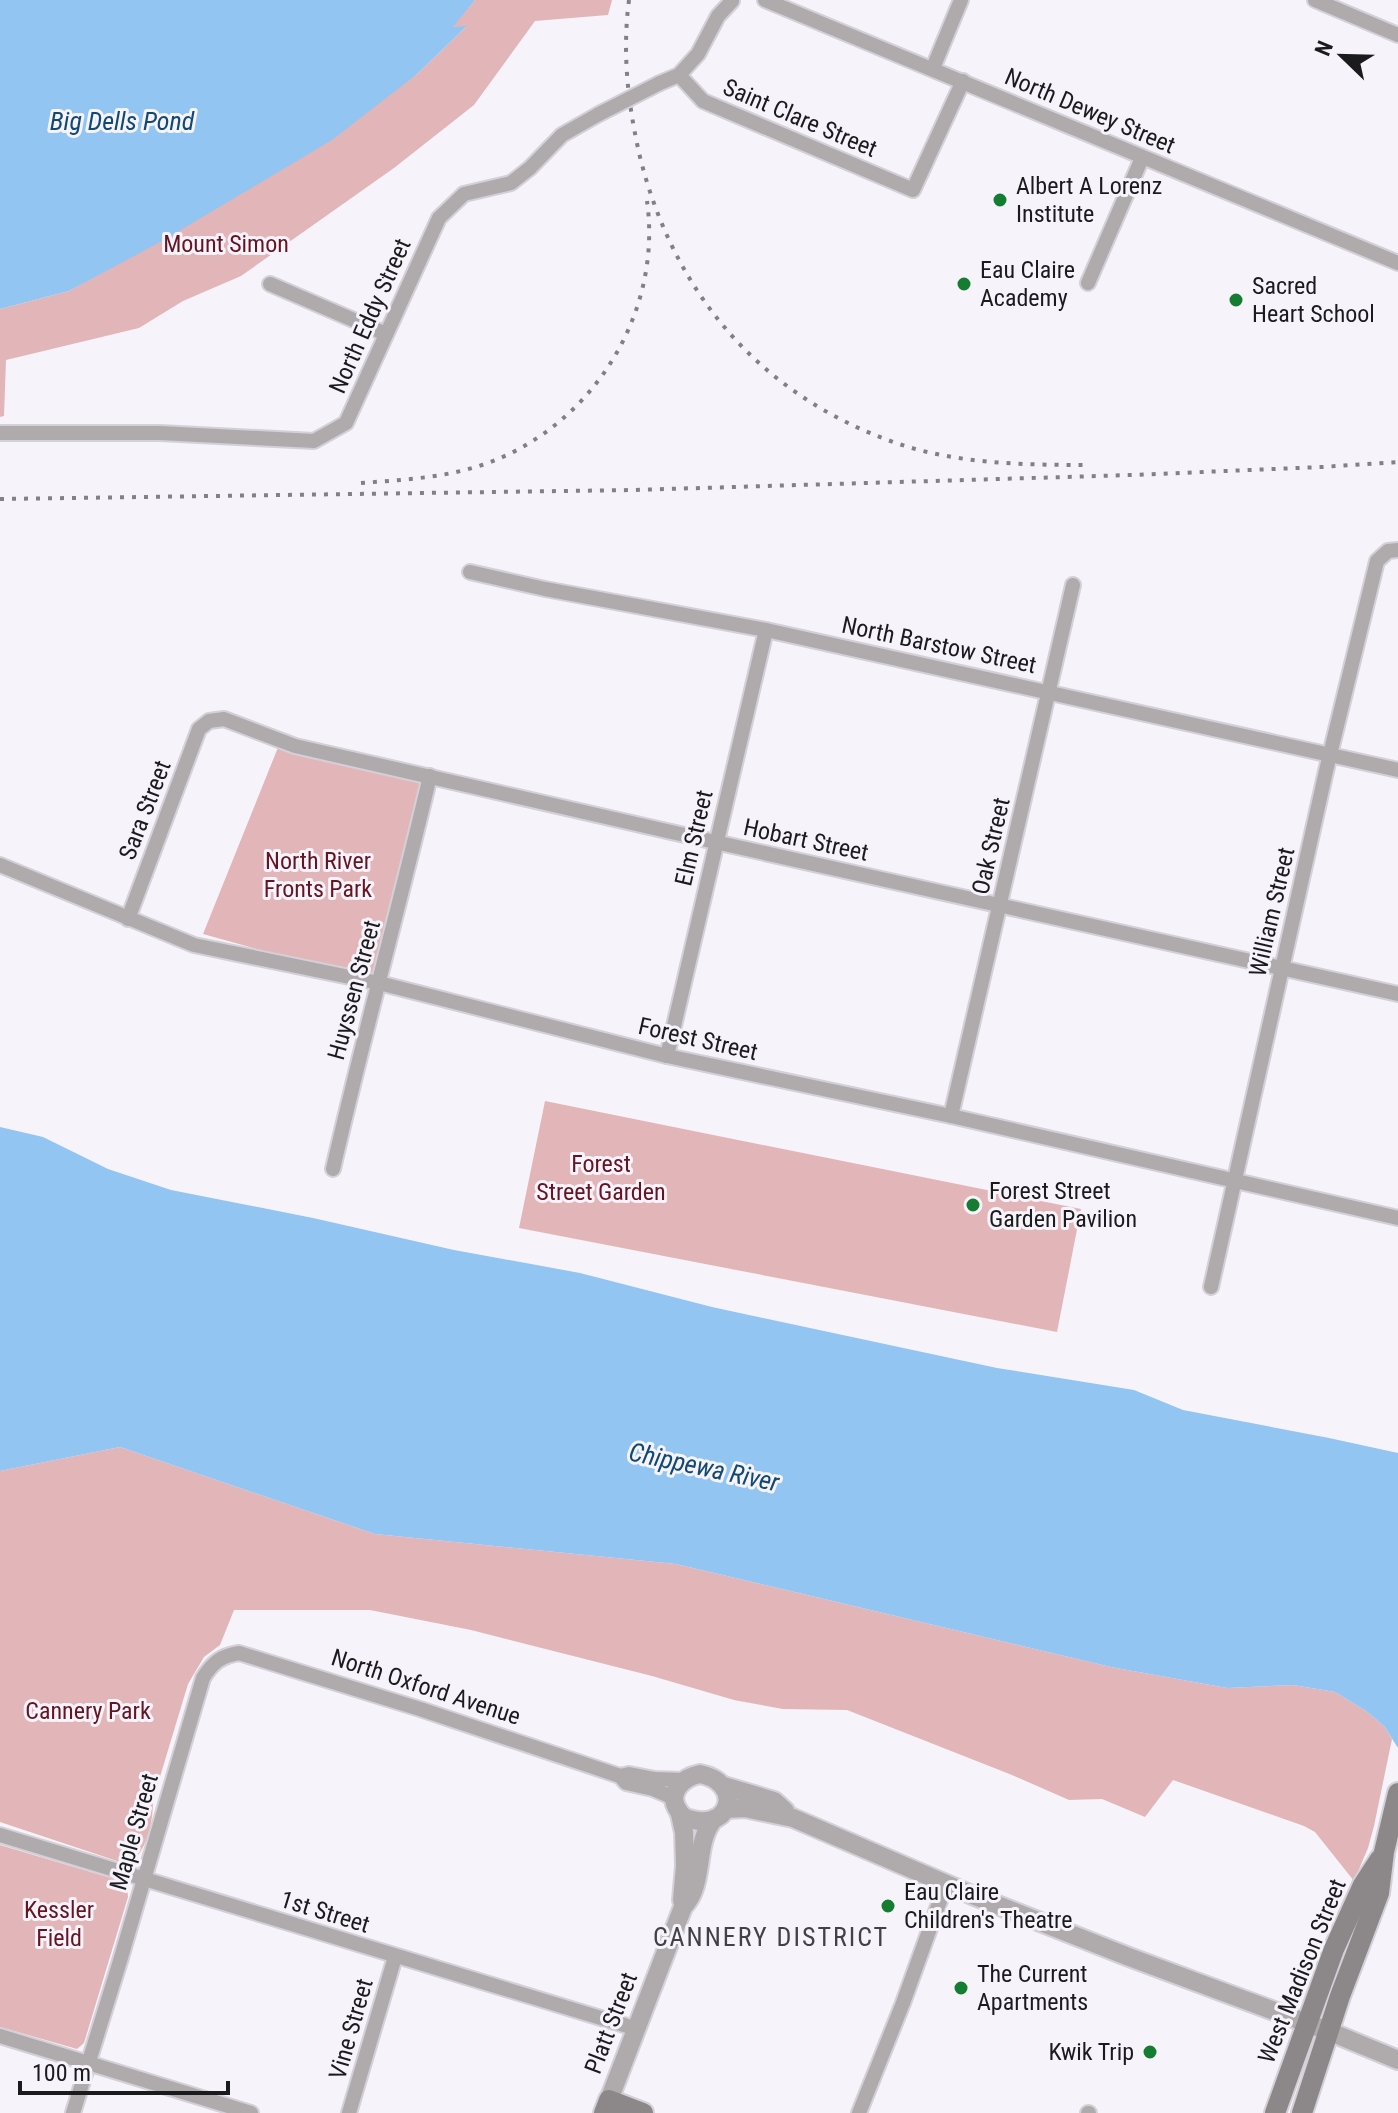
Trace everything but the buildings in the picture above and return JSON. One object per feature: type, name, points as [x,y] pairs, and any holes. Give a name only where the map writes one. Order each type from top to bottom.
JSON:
[{"type":"main road","name":"West Madison Street","points":[[1302,2113],[1328,2031],[1379,1893],[1384,1852],[1398,1793]]},
{"type":"main road","name":"West Madison Street","points":[[1275,2113],[1346,1919],[1384,1852]]},
{"type":"main road","points":[[607,2106],[643,2113]]},
{"type":"street","points":[[679,75],[698,54],[718,16],[733,0]]},
{"type":"street","name":"North Dewey Street","points":[[765,0],[1398,263]]},
{"type":"street","points":[[933,68],[961,0]]},
{"type":"street","points":[[1315,0],[1398,35]]},
{"type":"street","name":"North Eddy Street","points":[[0,433],[160,433],[314,441],[346,423],[439,218],[464,194],[511,183],[562,135],[679,75]]},
{"type":"street","name":"Saint Clare Street","points":[[679,75],[703,101],[913,190],[963,81]]},
{"type":"street","points":[[1088,283],[1142,158]]},
{"type":"street","points":[[270,284],[386,334]]},
{"type":"street","name":"William Street","points":[[1211,1287],[1330,754],[1377,561],[1393,550]]},
{"type":"street","name":"North Barstow Street","points":[[470,572],[766,630],[1398,770]]},
{"type":"street","name":"Oak Street","points":[[951,1116],[1073,585]]},
{"type":"street","name":"Elm Street","points":[[667,1056],[766,630]]},
{"type":"street","name":"Hobart Street","points":[[209,721],[224,719],[295,746],[1398,994]]},
{"type":"street","name":"Sara Street","points":[[128,919],[199,729],[209,721]]},
{"type":"street","name":"Huyssen Street","points":[[333,1169],[430,776]]},
{"type":"street","name":"Forest Street","points":[[0,865],[194,945],[379,983],[667,1056],[951,1116],[1398,1218]]},
{"type":"street","name":"North Oxford Avenue","points":[[217,1659],[239,1653],[420,1709],[620,1776],[626,1783],[653,1789],[677,1806]]},
{"type":"street","name":"Maple Street","points":[[73,2113],[203,1678],[217,1659]]},
{"type":"street","name":"North Oxford Avenue","points":[[620,1776],[629,1774],[683,1780]]},
{"type":"street","points":[[793,1818],[774,1801],[724,1786],[710,1776],[700,1774],[683,1780],[677,1806],[687,1818],[696,1821],[706,1822],[720,1814],[745,1808],[793,1818],[946,1884],[1398,2060]]},
{"type":"street","points":[[720,1814],[728,1802],[724,1786]]},
{"type":"street","name":"Platt Street","points":[[677,1806],[685,1866],[681,1896],[683,1907]]},
{"type":"street","name":"Platt Street","points":[[607,2106],[683,1907],[692,1898],[708,1827],[720,1814]]},
{"type":"street","name":"1st Street","points":[[0,1835],[637,2029]]},
{"type":"street","points":[[859,2113],[946,1884]]},
{"type":"street","name":"Vine Street","points":[[349,2113],[395,1957]]},
{"type":"street","points":[[0,2036],[251,2113]]},
{"type":"green space","name":"Mount Simon","points":[[475,0],[612,0],[608,15],[535,21],[474,105],[394,168],[241,276],[183,301],[139,328],[6,360],[4,416],[0,417],[0,309],[69,291],[103,272],[416,75],[466,27],[452,27]]},
{"type":"green space","name":"North River Fronts Park","points":[[281,740],[430,776],[379,983],[203,934]]},
{"type":"green space","name":"Forest Street Garden","points":[[545,1101],[1081,1209],[1057,1332],[519,1228]]},
{"type":"green space","name":"Cannery Park","points":[[120,1447],[375,1534],[676,1564],[1111,1667],[1227,1688],[1293,1685],[1335,1692],[1366,1711],[1384,1726],[1392,1739],[1368,1848],[1354,1881],[1315,1832],[1173,1780],[1145,1817],[1102,1799],[1069,1800],[847,1710],[783,1709],[734,1700],[471,1630],[370,1610],[234,1610],[220,1645],[204,1657],[188,1684],[153,1800],[147,1838],[136,1858],[123,1863],[0,1822],[0,1471]]},
{"type":"green space","name":"Kessler Field","points":[[0,1845],[111,1878],[127,1890],[128,1897],[84,2043],[77,2049],[0,2027]]},
{"type":"water","name":"Big Dells Pond","points":[[0,0],[475,0],[453,27],[467,26],[416,75],[332,140],[164,240],[69,291],[0,309]]},
{"type":"water","name":"Chippewa River","points":[[0,1127],[43,1137],[108,1169],[171,1190],[454,1250],[580,1273],[712,1307],[997,1368],[1134,1390],[1183,1410],[1398,1453],[1398,1748],[1384,1726],[1335,1692],[1293,1685],[1227,1688],[1111,1667],[676,1564],[375,1534],[120,1447],[0,1471]]},
{"type":"railway","points":[[629,0],[627,79],[640,157],[655,207],[675,253],[700,295],[730,334],[765,368],[804,398],[848,423],[896,443],[967,459],[1015,464],[1088,465]]},
{"type":"railway","points":[[361,483],[437,476],[482,465],[521,448],[556,425],[586,396],[611,362],[630,325],[643,285],[649,244],[647,201]]},
{"type":"railway","points":[[0,499],[634,490],[1131,475],[1398,462]]},
{"type":"place","name":"Albert A Lorenz Institute","points":[[1000,200]]},
{"type":"place","name":"Eau Claire Academy","points":[[964,284]]},
{"type":"place","name":"Sacred Heart School","points":[[1236,300]]},
{"type":"place","name":"Forest Street Garden Pavilion","points":[[973,1205]]},
{"type":"place","name":"Eau Claire Children's Theatre","points":[[888,1906]]},
{"type":"place","name":"The Current Apartments","points":[[961,1988]]},
{"type":"place","name":"Kwik Trip","points":[[1150,2052]]},
{"type":"district","name":"CANNERY DISTRICT","points":[[771,1937]]}]
